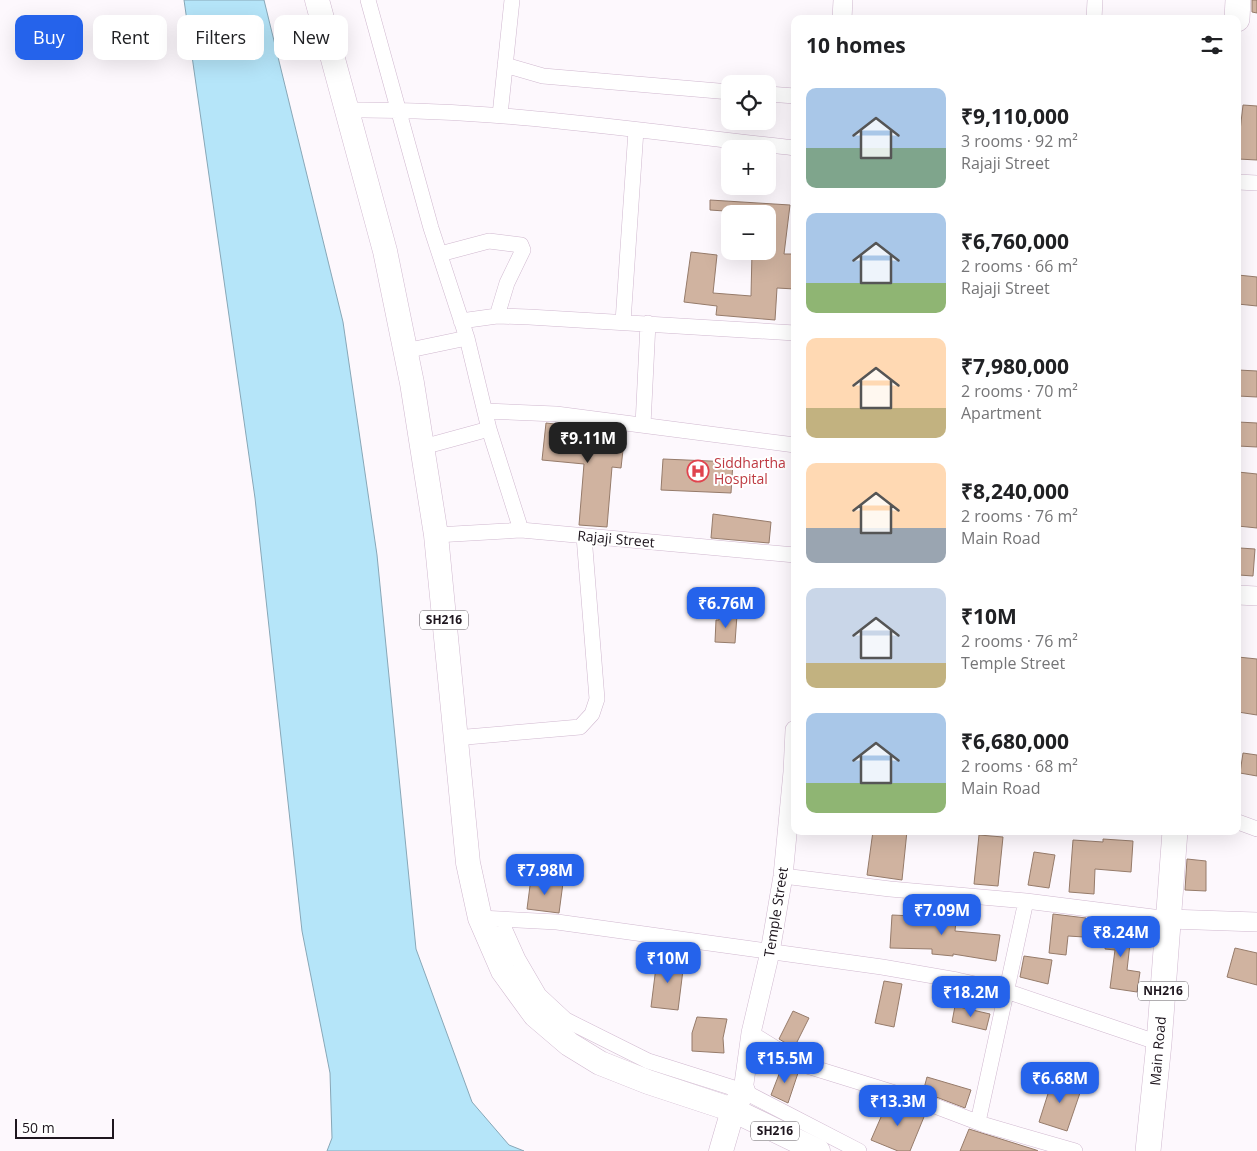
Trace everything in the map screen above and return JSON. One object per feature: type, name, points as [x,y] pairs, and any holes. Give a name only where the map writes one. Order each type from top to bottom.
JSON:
[{"type":"highway","points":[[1237,15],[1238,0]]},
{"type":"highway","name":"Main Road","points":[[1148,1151],[1159,1043],[1176,835]]},
{"type":"main road","name":"SH216","points":[[317,0],[385,251],[405,351],[436,535],[468,863],[490,918],[503,971],[535,1015],[569,1044],[608,1066],[656,1085],[738,1101],[818,1151]]},
{"type":"main road","points":[[722,1148],[738,1101]]},
{"type":"street","points":[[368,0],[440,254],[466,338],[489,429],[521,530]]},
{"type":"street","points":[[500,115],[512,0]]},
{"type":"street","points":[[842,15],[843,0]]},
{"type":"street","points":[[1094,15],[1095,0]]},
{"type":"street","points":[[505,65],[543,76],[721,91]]},
{"type":"street","points":[[776,95],[791,96]]},
{"type":"street","points":[[347,110],[400,109],[500,115],[791,148]]},
{"type":"street","points":[[623,322],[636,130]]},
{"type":"street","points":[[1241,182],[1257,183]]},
{"type":"street","points":[[440,254],[489,241],[521,244],[522,250],[507,283],[497,316]]},
{"type":"street","points":[[461,321],[497,316],[648,323],[791,333]]},
{"type":"street","points":[[643,425],[648,323]]},
{"type":"street","points":[[405,351],[466,338]]},
{"type":"street","points":[[485,411],[556,414],[791,444]]},
{"type":"street","points":[[422,447],[489,429]]},
{"type":"street","name":"Rajaji Street","points":[[436,535],[521,530],[791,555]]},
{"type":"street","points":[[455,738],[580,727],[592,714],[597,699],[584,536]]},
{"type":"street","points":[[1241,594],[1257,596]]},
{"type":"street","name":"Temple Street","points":[[738,1101],[751,1033],[770,952],[783,876],[791,800]]},
{"type":"street","points":[[1241,823],[1257,828]]},
{"type":"street","points":[[783,876],[1169,918],[1257,922]]},
{"type":"street","points":[[978,1122],[1026,901]]},
{"type":"street","points":[[490,918],[557,922],[882,967],[1006,991],[1159,1043]]},
{"type":"street","points":[[751,1033],[801,1064],[927,1103],[978,1122],[1075,1151]]},
{"type":"street","points":[[738,1101],[859,1151]]},
{"type":"water","points":[[184,0],[264,0],[274,41],[274,60],[279,60],[343,322],[377,555],[416,949],[472,1102],[509,1145],[524,1151],[327,1151],[332,1138],[330,1073],[302,931],[255,498],[193,60],[264,60],[264,15],[186,15]]},
{"type":"building","points":[[1252,0],[1257,0],[1257,13],[1252,12]]},
{"type":"building","points":[[1243,105],[1257,106],[1257,160],[1241,159]]},
{"type":"building","points":[[710,200],[790,205],[784,254],[791,254],[791,289],[777,288],[775,320],[716,315],[717,306],[684,302],[691,252],[717,255],[713,293],[751,296],[752,260],[776,260],[776,205],[721,205],[721,211],[710,210]]},
{"type":"building","points":[[1241,275],[1257,277],[1257,306],[1241,304]]},
{"type":"building","points":[[1241,370],[1257,371],[1257,397],[1241,396]]},
{"type":"building","points":[[1241,422],[1257,423],[1257,447],[1241,446]]},
{"type":"building","points":[[546,423],[625,432],[621,468],[612,467],[607,527],[579,525],[584,464],[542,460]]},
{"type":"building","points":[[663,459],[733,462],[731,493],[661,490]]},
{"type":"building","points":[[1241,472],[1257,474],[1257,528],[1241,526]]},
{"type":"building","points":[[713,514],[771,522],[769,543],[711,538]]},
{"type":"building","points":[[1241,548],[1255,549],[1253,576],[1241,575]]},
{"type":"building","points":[[719,614],[737,615],[735,643],[715,642],[716,620],[719,620]]},
{"type":"building","points":[[1241,657],[1257,659],[1257,715],[1241,712]]},
{"type":"building","points":[[1243,753],[1257,755],[1257,776],[1241,773]]},
{"type":"building","points":[[872,835],[907,835],[902,880],[867,875]]},
{"type":"building","points":[[979,835],[1003,837],[998,886],[974,884]]},
{"type":"building","points":[[1103,839],[1133,841],[1131,872],[1095,869],[1094,894],[1069,892],[1073,840],[1103,842]]},
{"type":"building","points":[[1034,852],[1055,855],[1049,888],[1028,885]]},
{"type":"building","points":[[1187,859],[1206,861],[1206,891],[1185,890]]},
{"type":"building","points":[[531,878],[563,883],[559,913],[527,909]]},
{"type":"building","points":[[936,909],[957,911],[955,931],[1000,935],[996,961],[953,954],[953,956],[932,954],[932,949],[890,948],[892,915],[935,917]]},
{"type":"building","points":[[1053,914],[1086,918],[1084,937],[1068,936],[1066,955],[1049,953]]},
{"type":"building","points":[[1108,923],[1132,926],[1127,970],[1140,972],[1137,992],[1110,988],[1115,950],[1105,949]]},
{"type":"building","points":[[1235,948],[1257,953],[1257,985],[1227,977]]},
{"type":"building","points":[[1024,956],[1052,960],[1048,984],[1020,977]]},
{"type":"building","points":[[657,959],[684,962],[678,1010],[651,1007]]},
{"type":"building","points":[[884,981],[902,984],[894,1027],[875,1023]]},
{"type":"building","points":[[955,1006],[990,1014],[986,1030],[952,1022]]},
{"type":"building","points":[[793,1011],[809,1018],[794,1048],[779,1039]]},
{"type":"building","points":[[697,1017],[727,1019],[723,1038],[724,1053],[692,1051],[692,1033]]},
{"type":"building","points":[[783,1064],[798,1073],[788,1103],[771,1095]]},
{"type":"building","points":[[927,1077],[971,1090],[965,1108],[923,1092]]},
{"type":"building","points":[[1053,1078],[1082,1087],[1067,1131],[1039,1122]]},
{"type":"building","points":[[888,1101],[926,1112],[910,1151],[898,1151],[871,1140]]},
{"type":"building","points":[[969,1129],[1036,1150],[1038,1151],[960,1151]]},
{"type":"place","name":"Siddhartha Hospital","points":[[698,471]]}]
